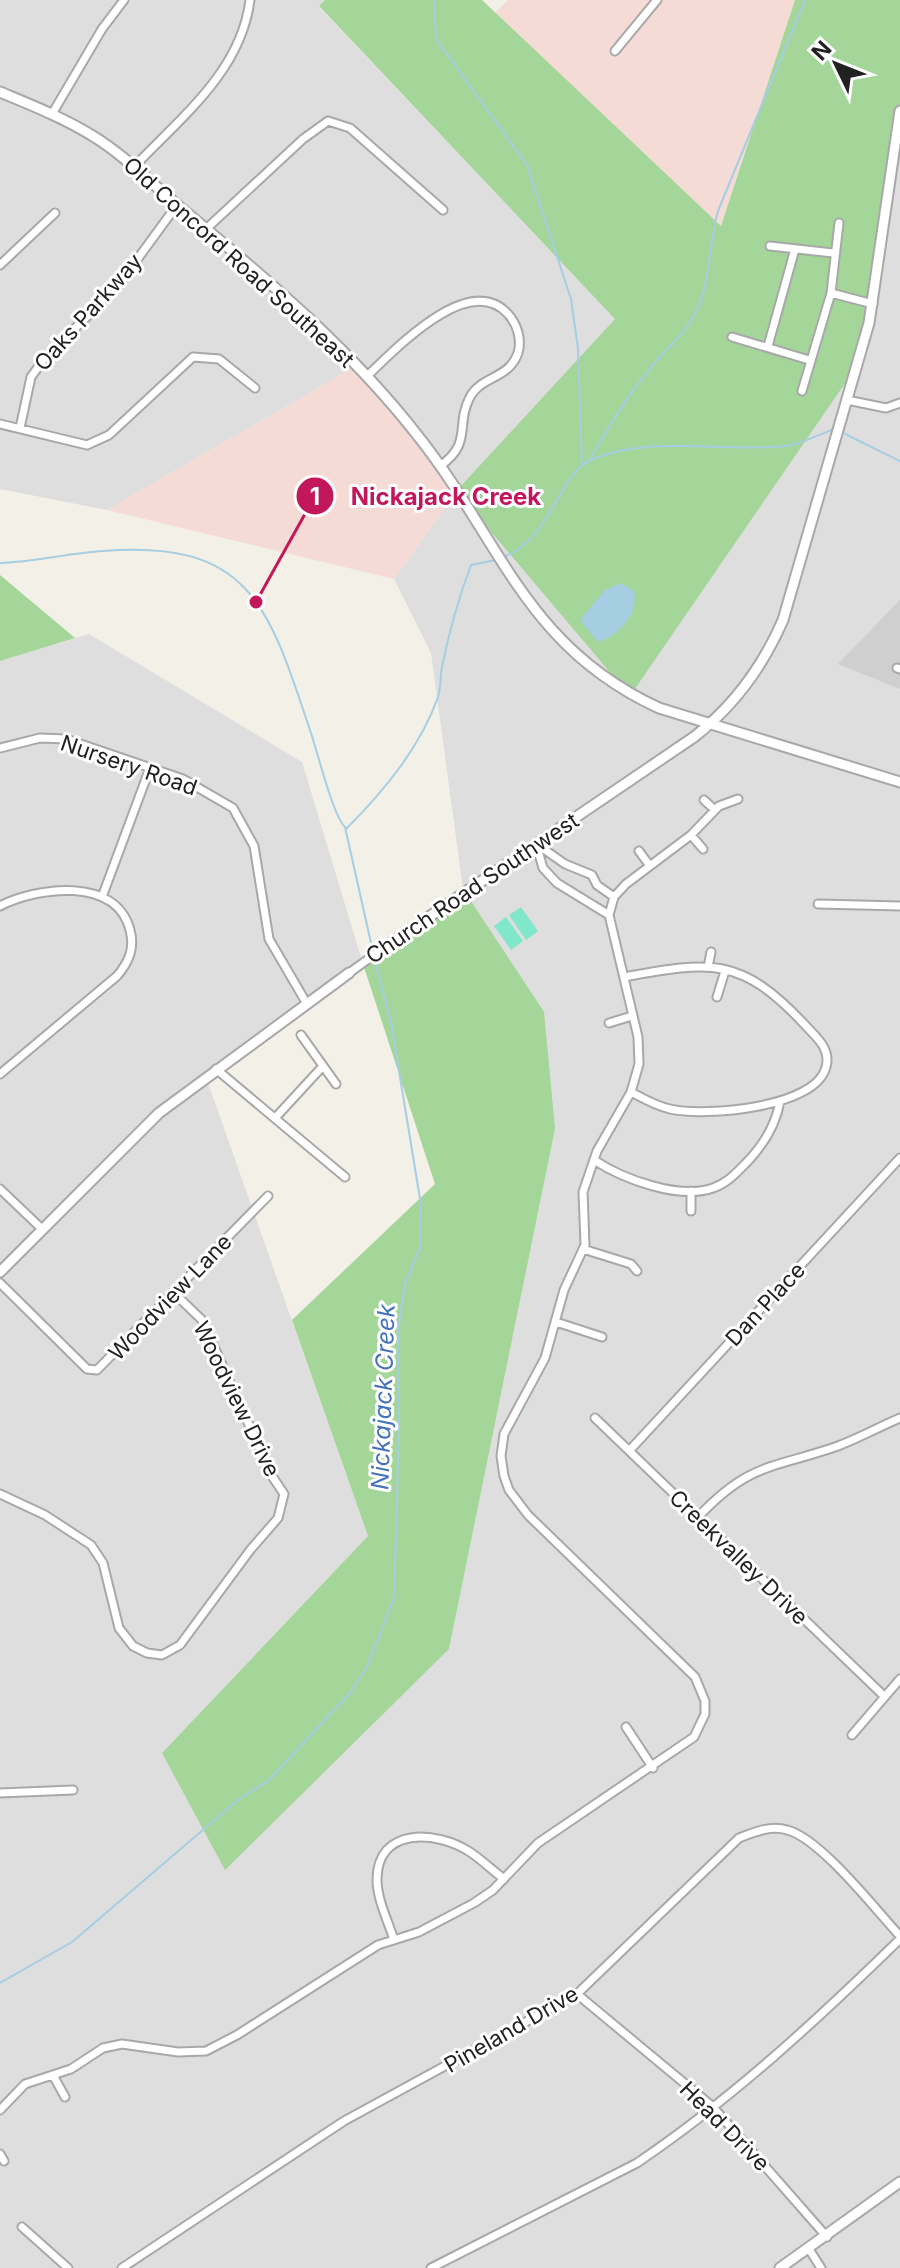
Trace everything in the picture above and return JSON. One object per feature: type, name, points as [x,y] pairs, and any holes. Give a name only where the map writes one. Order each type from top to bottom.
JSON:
[{"type":"street","points":[[52,114],[102,29],[124,0]]},
{"type":"street","points":[[133,168],[212,85],[234,54],[250,0]]},
{"type":"street","points":[[615,51],[657,0]]},
{"type":"street","name":"Old Concord Road Southeast","points":[[0,92],[93,136],[294,305],[367,376],[440,466],[508,574],[549,630],[598,673],[651,705],[900,782]]},
{"type":"street","name":"Church Road Southwest","points":[[0,1272],[159,1113],[392,942],[710,725],[756,672],[778,632],[873,304],[896,176],[900,111]]},
{"type":"street","points":[[206,229],[303,139],[328,121],[350,128],[443,210]]},
{"type":"street","name":"Oaks Parkway","points":[[20,428],[31,377],[44,359],[117,287],[177,205]]},
{"type":"street","points":[[0,265],[55,213]]},
{"type":"street","points":[[802,391],[831,293],[833,253],[839,223]]},
{"type":"street","points":[[770,246],[833,253]]},
{"type":"street","points":[[768,346],[795,249]]},
{"type":"street","points":[[831,293],[873,304]]},
{"type":"street","points":[[367,376],[456,304],[468,300],[492,302],[511,318],[520,341],[518,353],[504,373],[475,389],[468,399],[462,443],[440,466]]},
{"type":"street","points":[[732,337],[809,360]]},
{"type":"street","points":[[0,424],[87,445],[109,435],[193,357],[219,359],[255,388]]},
{"type":"street","points":[[847,400],[886,408],[900,403]]},
{"type":"street","name":"Nursery Road","points":[[0,748],[40,738],[66,739],[150,768],[212,794],[233,808],[254,846],[269,939],[307,1004]]},
{"type":"street","points":[[102,897],[150,768]]},
{"type":"street","points":[[0,2110],[25,2084],[54,2077],[103,2048],[122,2044],[178,2052],[206,2051],[237,2035],[351,1961],[394,1940],[419,1932],[474,1903],[504,1879],[538,1843],[680,1750],[701,1726],[705,1701],[695,1677],[528,1515],[509,1490],[501,1456],[504,1434],[545,1358],[564,1290],[583,1249],[587,1234],[582,1203],[594,1160],[631,1092],[639,1051],[609,915],[614,897],[691,835],[715,810],[727,801],[738,799]]},
{"type":"street","points":[[704,800],[715,810]]},
{"type":"street","points":[[691,835],[703,849]]},
{"type":"street","points":[[536,844],[565,864],[592,875],[597,885],[614,897]]},
{"type":"street","points":[[536,844],[550,876],[609,915]]},
{"type":"street","points":[[639,851],[650,866]]},
{"type":"street","points":[[582,900],[597,885]]},
{"type":"street","points":[[0,906],[53,890],[102,897],[122,913],[130,927],[133,944],[128,961],[117,976],[0,1074]]},
{"type":"street","points":[[818,904],[900,906]]},
{"type":"street","points":[[708,967],[711,952]]},
{"type":"street","points":[[624,977],[677,966],[708,967],[739,974],[768,989],[825,1050],[825,1072],[814,1087],[798,1097],[780,1101],[686,1111],[658,1106],[631,1092]]},
{"type":"street","points":[[717,997],[725,971]]},
{"type":"street","points":[[609,1023],[632,1016]]},
{"type":"street","points":[[301,1035],[336,1084]]},
{"type":"street","points":[[276,1117],[323,1066]]},
{"type":"street","points":[[216,1069],[345,1177]]},
{"type":"street","points":[[594,1160],[635,1181],[691,1191],[713,1188],[731,1178],[766,1139],[777,1117],[780,1101]]},
{"type":"street","name":"Dan Place","points":[[629,1451],[900,1158]]},
{"type":"street","points":[[0,1189],[42,1229]]},
{"type":"street","points":[[691,1191],[691,1211]]},
{"type":"street","name":"Woodview Lane","points":[[0,1283],[91,1372],[103,1365],[268,1196]]},
{"type":"street","points":[[583,1249],[631,1264],[637,1271]]},
{"type":"street","name":"Woodview Drive","points":[[0,1494],[59,1522],[91,1545],[103,1563],[119,1628],[133,1646],[162,1655],[180,1645],[251,1549],[278,1518],[284,1494],[272,1476],[202,1320],[173,1292]]},
{"type":"street","points":[[556,1322],[602,1337]]},
{"type":"street","name":"Creekvalley Drive","points":[[595,1418],[884,1696]]},
{"type":"street","points":[[698,1517],[726,1487],[744,1476],[840,1445],[900,1418]]},
{"type":"street","points":[[852,1735],[900,1679]]},
{"type":"street","points":[[626,1727],[653,1768]]},
{"type":"street","points":[[0,1793],[73,1790]]},
{"type":"street","name":"Pineland Drive","points":[[122,2268],[344,2121],[577,1994],[739,1838],[772,1828],[801,1836],[831,1861],[900,1937]]},
{"type":"street","points":[[394,1940],[376,1884],[377,1871],[384,1852],[402,1838],[432,1837],[453,1844],[504,1879]]},
{"type":"street","points":[[431,2268],[637,2163],[777,2057],[900,1937]]},
{"type":"street","name":"Head Drive","points":[[577,1994],[713,2107],[827,2237]]},
{"type":"street","points":[[54,2077],[65,2097]]},
{"type":"street","points":[[780,2268],[900,2182]]},
{"type":"street","points":[[22,2227],[68,2268]]},
{"type":"street","points":[[809,2249],[821,2268]]},
{"type":"shaded area","points":[[0,0],[325,0],[319,7],[616,319],[461,487],[900,132],[900,2268],[0,2268],[0,661],[89,634],[302,762],[363,964],[208,1083],[368,1536],[162,1753],[449,1649],[555,1129],[463,889],[431,653],[394,579],[460,487],[356,366],[107,510],[0,489]]},
{"type":"shaded area","points":[[508,0],[795,0],[721,226],[495,13]]},
{"type":"shaded area","points":[[356,366],[460,487],[394,579],[107,510]]},
{"type":"shaded area","points":[[900,600],[900,689],[838,664]]},
{"type":"green space","points":[[325,0],[482,0],[721,226],[795,0],[900,0],[900,132],[880,269],[850,376],[630,696],[465,501],[460,487],[615,319],[319,6]]},
{"type":"green space","points":[[0,575],[75,638],[0,661]]},
{"type":"green space","points":[[463,889],[544,1012],[555,1129],[449,1649],[225,1870],[162,1753],[368,1536],[292,1320],[435,1184],[363,964]]},
{"type":"green space","points":[[521,907],[538,931],[526,940],[509,915]]},
{"type":"green space","points":[[506,917],[523,941],[511,950],[494,926]]},
{"type":"water","points":[[621,583],[634,591],[633,608],[620,629],[598,642],[580,620],[605,590]]},
{"type":"waterway","points":[[434,0],[436,39],[527,165],[571,299],[578,348],[582,464]]},
{"type":"waterway","points":[[590,460],[632,392],[681,334],[698,308],[718,211],[805,0]]},
{"type":"waterway","points":[[503,557],[519,549],[532,537],[570,479],[591,460],[615,452],[663,446],[786,446],[832,430]]},
{"type":"waterway","points":[[845,434],[900,461]]},
{"type":"waterway","name":"Nickajack Creek","points":[[0,563],[90,552],[152,550],[192,557],[222,570],[246,590],[265,616],[281,648],[330,797],[345,827],[373,952]]},
{"type":"waterway","points":[[346,829],[387,784],[411,751],[430,716],[440,690],[442,667],[458,602],[471,565],[496,560]]},
{"type":"waterway","name":"Nickajack Creek","points":[[0,1983],[72,1942],[239,1799],[269,1780],[350,1693],[367,1667],[394,1598],[399,1432],[398,1330],[405,1284],[420,1248],[421,1205],[391,1022],[374,958]]},
{"type":"place","name":"Nickajack Creek","points":[[256,602]]}]
